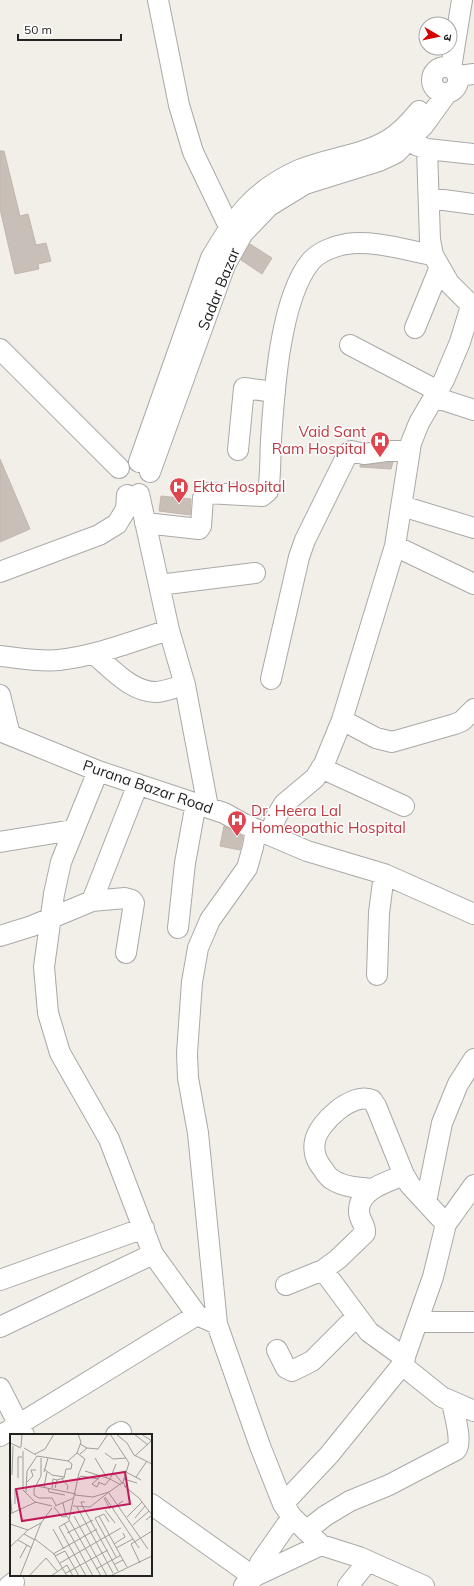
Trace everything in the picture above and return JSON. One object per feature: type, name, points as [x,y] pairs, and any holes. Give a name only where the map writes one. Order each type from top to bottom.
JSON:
[{"type":"street","points":[[158,0],[179,105],[193,152],[233,235]]},
{"type":"street","points":[[445,16],[448,0]]},
{"type":"street","points":[[454,80],[462,0]]},
{"type":"street","points":[[444,56],[454,80]]},
{"type":"street","name":"Sadar Bazar","points":[[144,467],[225,265],[242,209],[259,194],[282,179],[300,170],[374,147],[388,140],[403,138],[423,106],[454,80]]},
{"type":"street","points":[[403,138],[427,149],[474,154]]},
{"type":"street","points":[[424,1586],[368,1561],[321,1545],[294,1517],[260,1446],[217,1324],[198,1133],[188,1078],[187,1053],[192,982],[198,948],[210,920],[247,868],[254,847],[263,832],[276,817],[284,804],[315,778],[321,768],[342,720],[395,546],[409,451],[419,423],[436,394],[460,342],[472,307],[449,283],[436,261],[430,240],[427,149]]},
{"type":"street","points":[[429,198],[474,204]]},
{"type":"street","points":[[145,523],[199,529],[201,526],[203,498],[206,493],[265,495],[268,487],[275,392],[280,349],[293,296],[301,275],[312,260],[328,249],[346,244],[369,244],[436,261]]},
{"type":"street","points":[[415,328],[436,261]]},
{"type":"street","points":[[350,345],[436,394],[474,410]]},
{"type":"street","points":[[0,349],[119,468]]},
{"type":"street","points":[[238,450],[244,388],[275,392]]},
{"type":"street","points":[[271,679],[299,557],[305,540],[348,453],[351,451],[364,454],[386,451],[409,451]]},
{"type":"street","points":[[0,572],[99,535],[117,524],[133,495],[146,489],[149,484],[144,467],[127,462],[119,468],[115,478],[116,485],[133,495],[145,523],[169,630],[185,685],[202,805],[185,863],[178,928]]},
{"type":"street","points":[[402,506],[474,528]]},
{"type":"street","points":[[395,546],[474,584]]},
{"type":"street","points":[[159,585],[255,573]]},
{"type":"street","points":[[0,656],[57,660],[94,654],[169,630]]},
{"type":"street","points":[[94,654],[128,682],[139,688],[157,692],[185,685]]},
{"type":"street","points":[[0,695],[5,733]]},
{"type":"street","points":[[342,720],[376,738],[392,742],[455,724],[462,721],[474,709]]},
{"type":"street","name":"Purana Bazar Road","points":[[5,733],[98,771],[202,805],[307,851],[384,874],[474,914]]},
{"type":"street","points":[[321,768],[404,806]]},
{"type":"street","points":[[98,771],[61,862],[50,918],[44,967],[48,1012],[60,1053],[109,1139],[153,1254],[197,1315],[217,1324]]},
{"type":"street","points":[[92,901],[138,784]]},
{"type":"street","points":[[0,842],[73,830]]},
{"type":"street","points":[[377,975],[380,914],[384,874]]},
{"type":"street","points":[[0,936],[92,901],[125,898],[132,900],[134,909],[126,953]]},
{"type":"street","points":[[426,1202],[442,1123],[458,1084],[474,1059]]},
{"type":"street","points":[[372,1189],[342,1184],[333,1180],[320,1166],[315,1155],[315,1139],[320,1129],[335,1113],[355,1100],[362,1098],[372,1100],[404,1175],[410,1185],[446,1224]]},
{"type":"street","points":[[286,1285],[323,1270],[338,1259],[365,1233],[365,1228],[359,1213],[364,1197],[372,1189],[404,1175]]},
{"type":"street","points":[[251,1579],[260,1563],[294,1517],[329,1455],[404,1362],[419,1322],[433,1277],[446,1224],[474,1185]]},
{"type":"street","points":[[0,1280],[144,1228]]},
{"type":"street","points":[[0,1327],[153,1254]]},
{"type":"street","points":[[323,1270],[356,1317],[373,1336],[442,1397],[474,1411]]},
{"type":"street","points":[[0,1436],[21,1430],[197,1315]]},
{"type":"street","points":[[277,1350],[286,1368],[292,1370],[312,1361],[356,1317]]},
{"type":"street","points":[[419,1322],[474,1322]]},
{"type":"street","points":[[0,1388],[21,1430]]},
{"type":"street","points":[[294,1517],[325,1516],[350,1501],[389,1485],[456,1450],[460,1441],[452,1402]]},
{"type":"street","points":[[152,1505],[251,1579]]},
{"type":"street","points":[[251,1579],[321,1545]]},
{"type":"street","points":[[348,1586],[368,1561]]},
{"type":"building","points":[[0,151],[4,151],[20,216],[28,214],[36,245],[46,243],[51,261],[38,264],[39,269],[15,274],[0,209]]},
{"type":"building","points":[[250,244],[272,258],[262,274],[241,260]]},
{"type":"building","points":[[0,459],[30,529],[0,542]]},
{"type":"building","points":[[393,462],[391,469],[360,467],[360,465]]},
{"type":"building","points":[[161,496],[191,499],[190,515],[159,511]]},
{"type":"building","points":[[224,826],[243,836],[240,850],[220,846]]},
{"type":"place","name":"Vaid Sant Ram Hospital","points":[[380,458]]},
{"type":"place","name":"Ekta Hospital","points":[[179,504]]},
{"type":"place","name":"Dr. Heera Lal Homeopathic Hospital","points":[[237,837]]}]
